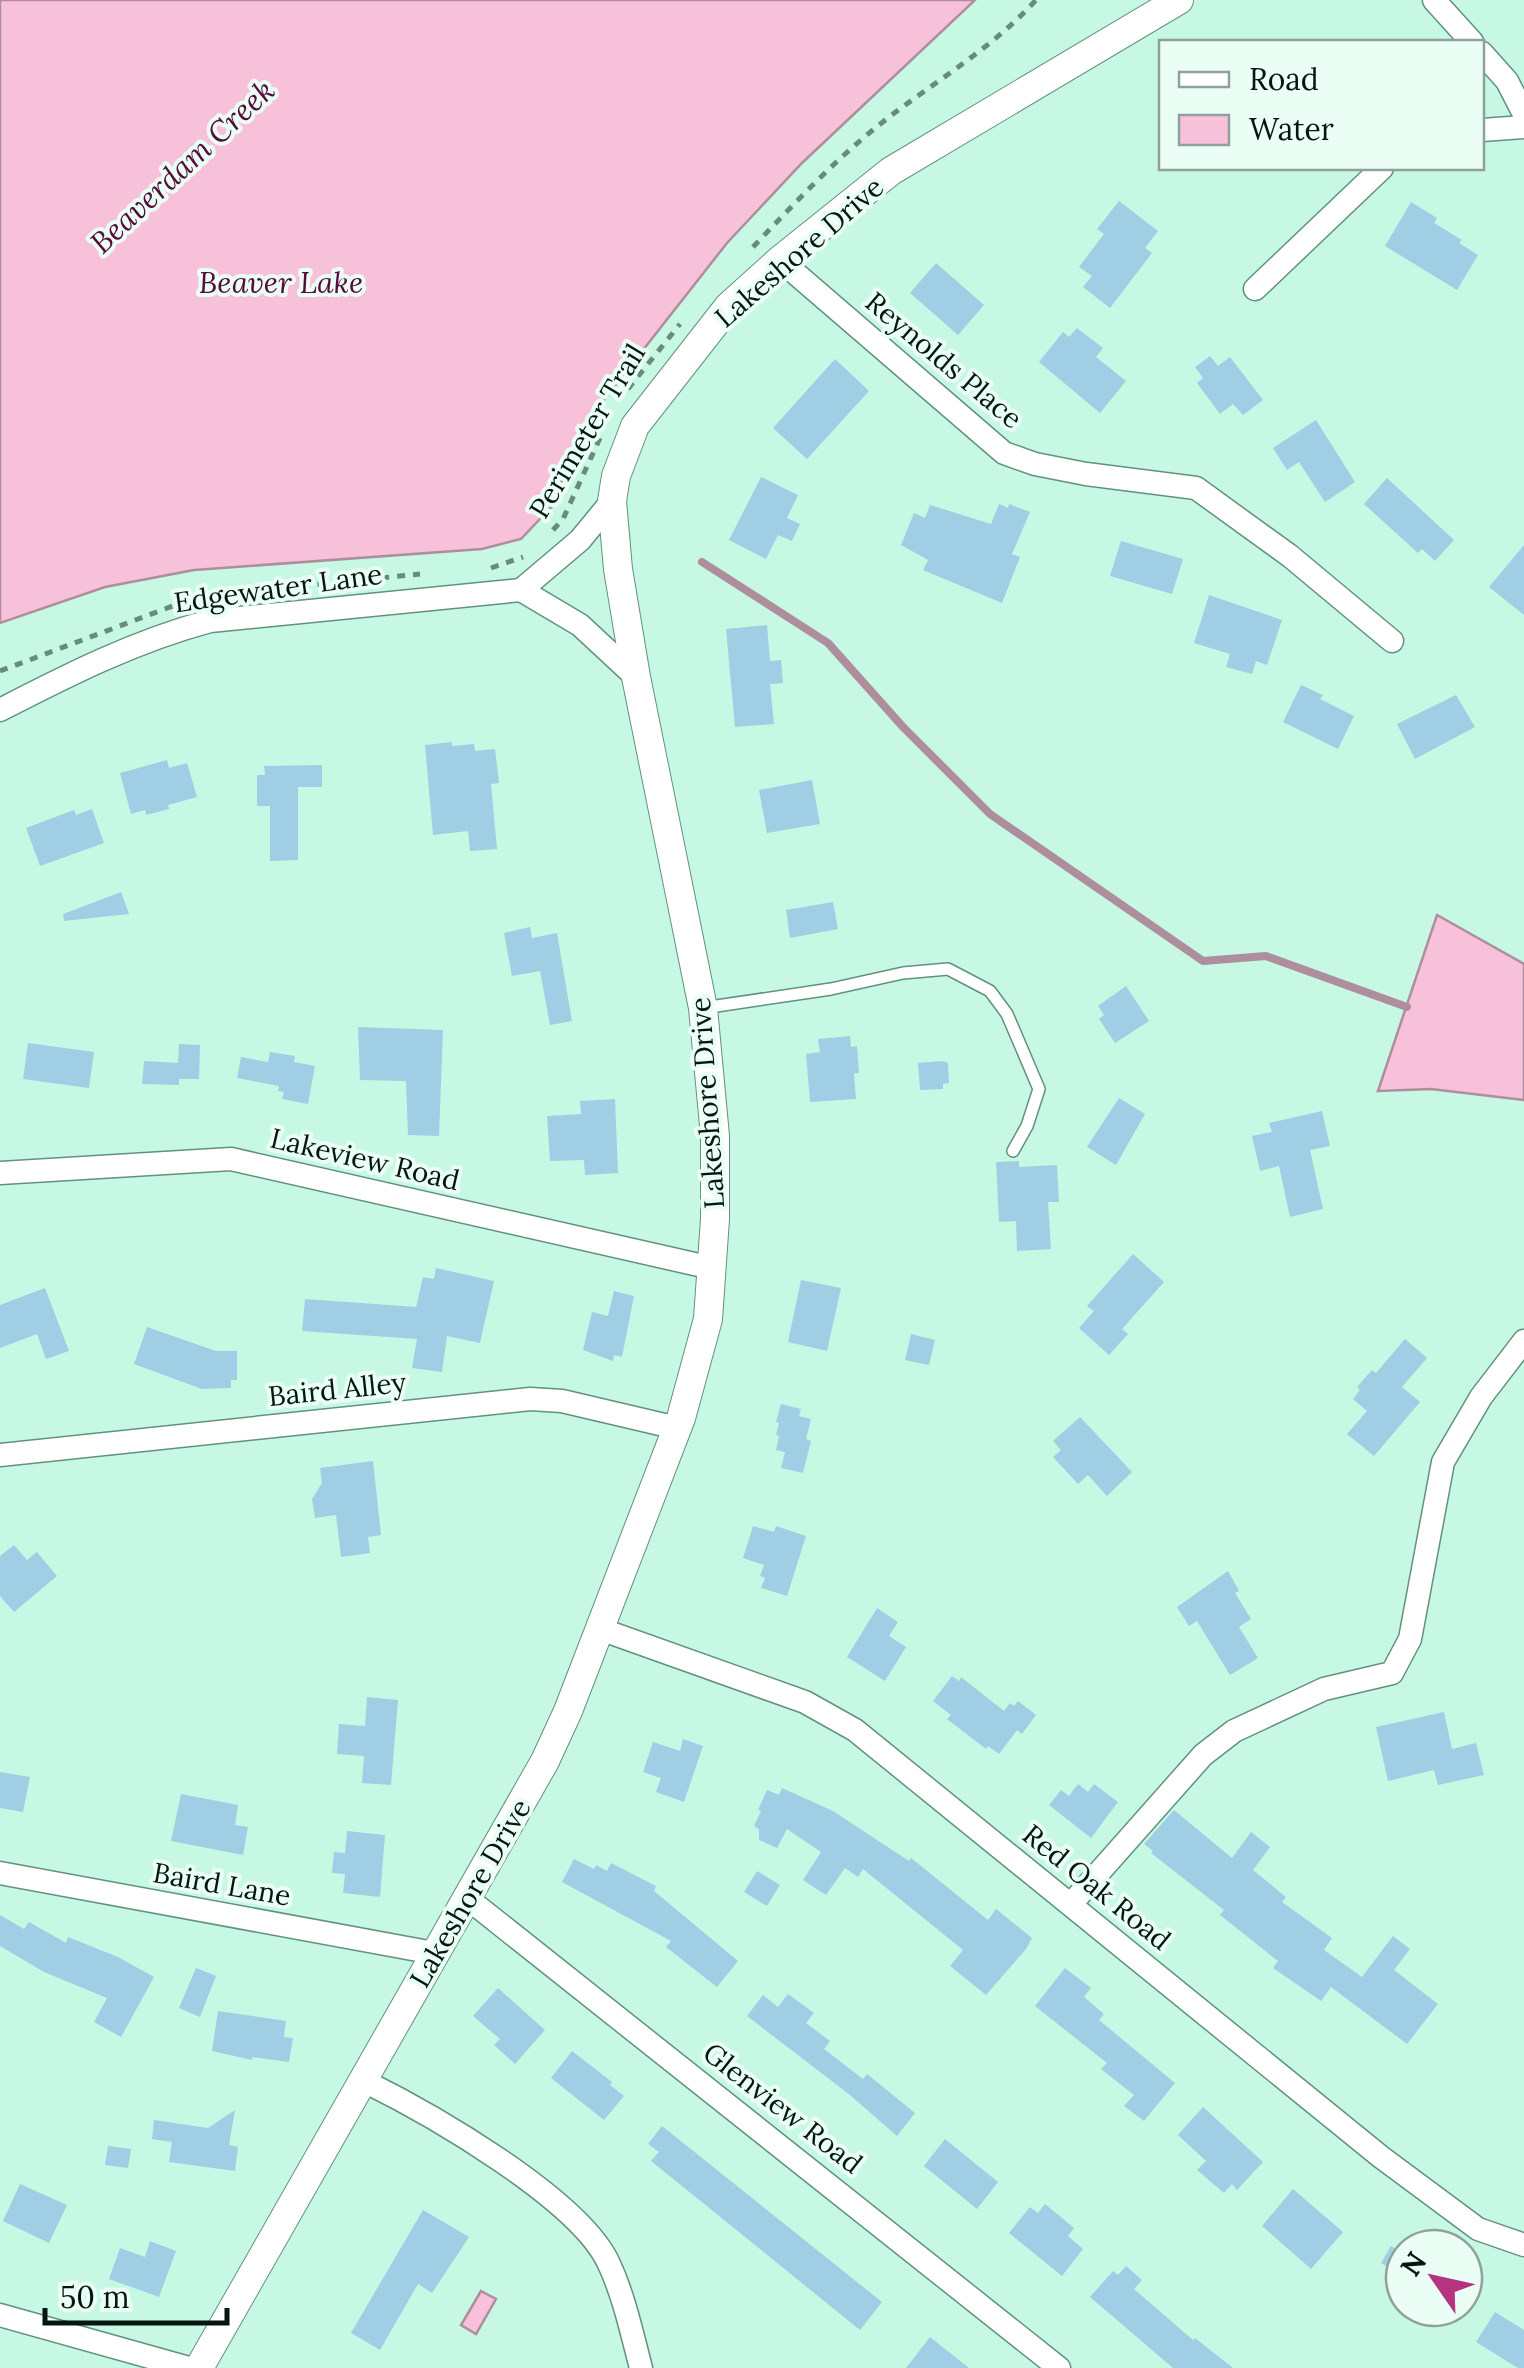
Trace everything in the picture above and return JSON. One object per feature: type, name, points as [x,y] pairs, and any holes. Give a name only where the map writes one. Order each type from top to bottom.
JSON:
[{"type":"street","name":"Lakeshore Drive","points":[[199,2368],[546,1761],[677,1428],[708,1319],[716,1219],[714,1136],[703,1008],[636,678],[618,569],[612,501],[624,450],[635,426],[728,308],[780,260],[891,170],[1179,0]]},
{"type":"street","points":[[1434,0],[1470,40]]},
{"type":"street","points":[[1484,55],[1507,82],[1524,114]]},
{"type":"street","points":[[1484,130],[1524,126]]},
{"type":"street","points":[[1256,289],[1380,170]]},
{"type":"street","name":"Reynolds Place","points":[[780,260],[1004,453],[1086,474],[1196,488],[1290,556],[1392,642]]},
{"type":"street","points":[[612,501],[580,540],[521,590],[580,626],[636,678]]},
{"type":"street","name":"Edgewater Lane","points":[[0,710],[92,663],[164,633],[210,621],[521,590]]},
{"type":"street","name":"Lakeview Road","points":[[0,1173],[232,1159],[712,1268]]},
{"type":"street","points":[[1071,1904],[1202,1755],[1234,1731],[1324,1689],[1392,1674],[1410,1639],[1443,1462],[1481,1396],[1524,1341]]},
{"type":"street","name":"Baird Alley","points":[[0,1455],[530,1399],[562,1401],[677,1428]]},
{"type":"street","name":"Red Oak Road","points":[[600,1629],[805,1702],[855,1730],[1381,2157],[1478,2229],[1524,2245]]},
{"type":"street","name":"Baird Lane","points":[[0,1873],[434,1953]]},
{"type":"street","name":"Glenview Road","points":[[467,1898],[1059,2368]]},
{"type":"street","points":[[364,2082],[436,2119],[538,2188],[582,2228],[609,2262],[641,2368]]},
{"type":"street","points":[[0,2316],[189,2368]]},
{"type":"lane","points":[[703,1008],[832,989],[903,973],[948,969],[990,992],[1007,1014],[1040,1089],[1027,1126],[1012,1151]]},
{"type":"path","points":[[750,250],[832,165],[877,126],[992,44],[1036,0]]},
{"type":"path","name":"Perimeter Trail","points":[[626,392],[685,318]]},
{"type":"path","name":"Perimeter Trail","points":[[552,531],[563,519],[601,437]]},
{"type":"path","name":"Perimeter Trail","points":[[484,570],[530,555]]},
{"type":"path","points":[[210,597],[242,590],[431,574]]},
{"type":"path","points":[[0,671],[162,607],[194,600]]},
{"type":"water","name":"Beaver Lake","points":[[0,0],[975,0],[802,163],[727,243],[603,401],[561,483],[558,500],[521,539],[482,549],[194,570],[105,587],[0,623]]},
{"type":"water","points":[[1437,915],[1524,964],[1524,1100],[1431,1089],[1378,1091]]},
{"type":"water","points":[[481,2291],[496,2299],[476,2334],[461,2325]]},
{"type":"building","points":[[1119,201],[1158,231],[1145,248],[1152,253],[1110,308],[1083,287],[1092,276],[1079,267],[1104,234],[1097,229]]},
{"type":"building","points":[[1411,202],[1437,218],[1434,223],[1478,255],[1457,290],[1385,246]]},
{"type":"building","points":[[936,263],[984,305],[958,335],[910,293]]},
{"type":"building","points":[[1077,328],[1103,348],[1096,357],[1126,381],[1100,413],[1039,362],[1063,332],[1069,337]]},
{"type":"building","points":[[1210,356],[1218,366],[1230,357],[1263,400],[1243,415],[1233,404],[1220,414],[1197,383],[1203,378],[1195,367]]},
{"type":"building","points":[[835,359],[869,391],[807,459],[773,428]]},
{"type":"building","points":[[1316,420],[1355,482],[1325,502],[1299,462],[1287,470],[1273,448]]},
{"type":"building","points":[[761,477],[798,495],[787,518],[800,524],[792,541],[778,535],[766,559],[729,540]]},
{"type":"building","points":[[1387,478],[1454,540],[1435,561],[1422,549],[1418,553],[1364,504]]},
{"type":"building","points":[[999,504],[1030,512],[1012,554],[1020,557],[1002,603],[923,570],[928,560],[901,545],[914,513],[925,518],[930,505],[991,524]]},
{"type":"building","points":[[1121,541],[1183,559],[1172,594],[1110,576]]},
{"type":"building","points":[[1524,545],[1524,615],[1489,587]]},
{"type":"building","points":[[1209,595],[1282,620],[1267,665],[1256,661],[1252,674],[1226,667],[1230,654],[1194,643]]},
{"type":"building","points":[[767,625],[770,661],[781,660],[783,683],[770,684],[774,724],[735,727],[726,629]]},
{"type":"building","points":[[1301,685],[1354,716],[1338,749],[1283,722]]},
{"type":"building","points":[[1456,695],[1475,727],[1415,759],[1397,724]]},
{"type":"building","points":[[452,742],[452,746],[474,744],[475,751],[495,749],[499,783],[491,784],[497,849],[470,851],[468,831],[433,835],[425,745]]},
{"type":"building","points":[[167,760],[169,768],[187,763],[197,797],[146,815],[145,810],[131,814],[120,773]]},
{"type":"building","points":[[322,765],[322,787],[298,787],[298,860],[270,861],[270,806],[257,806],[257,775],[265,775],[264,766]]},
{"type":"building","points":[[812,780],[820,824],[767,833],[759,790]]},
{"type":"building","points":[[92,809],[104,843],[40,866],[26,828],[74,810],[76,815]]},
{"type":"building","points":[[121,892],[129,914],[64,921],[63,914]]},
{"type":"building","points":[[833,902],[838,929],[790,938],[786,910]]},
{"type":"building","points":[[530,927],[532,938],[557,933],[572,1021],[550,1025],[540,971],[512,976],[504,933]]},
{"type":"building","points":[[1126,986],[1149,1021],[1115,1043],[1099,1019],[1104,1015],[1098,1006]]},
{"type":"building","points":[[358,1027],[443,1030],[439,1136],[408,1135],[406,1081],[360,1080]]},
{"type":"building","points":[[850,1036],[851,1047],[857,1046],[856,1099],[810,1102],[806,1054],[820,1052],[818,1039]]},
{"type":"building","points":[[28,1043],[94,1052],[89,1088],[23,1079]]},
{"type":"building","points":[[179,1044],[200,1045],[199,1079],[179,1079],[179,1085],[142,1084],[144,1061],[178,1063]]},
{"type":"building","points":[[270,1052],[295,1056],[294,1062],[315,1066],[308,1104],[282,1099],[284,1092],[278,1091],[279,1086],[237,1078],[241,1057],[268,1062]]},
{"type":"building","points":[[918,1063],[948,1063],[949,1083],[943,1084],[943,1089],[920,1090]]},
{"type":"building","points":[[1119,1098],[1145,1114],[1116,1165],[1087,1147]]},
{"type":"building","points":[[615,1099],[618,1173],[585,1175],[584,1160],[550,1161],[547,1116],[581,1114],[580,1101]]},
{"type":"building","points":[[1322,1111],[1330,1146],[1310,1150],[1323,1209],[1290,1217],[1279,1166],[1260,1171],[1252,1136],[1272,1132],[1269,1123]]},
{"type":"building","points":[[1019,1161],[1019,1167],[1057,1165],[1059,1202],[1048,1202],[1051,1249],[1017,1251],[1016,1221],[999,1222],[996,1162]]},
{"type":"building","points":[[1133,1254],[1164,1282],[1122,1329],[1128,1334],[1109,1355],[1079,1328],[1094,1311],[1087,1306]]},
{"type":"building","points":[[436,1268],[494,1281],[480,1343],[447,1336],[442,1372],[412,1368],[417,1339],[302,1331],[305,1299],[416,1307],[423,1277],[434,1279]]},
{"type":"building","points":[[801,1280],[841,1288],[827,1351],[788,1342]]},
{"type":"building","points":[[45,1288],[69,1351],[46,1359],[37,1334],[0,1348],[0,1305]]},
{"type":"building","points":[[614,1291],[634,1296],[622,1357],[614,1355],[613,1361],[583,1350],[592,1312],[608,1316]]},
{"type":"building","points":[[147,1327],[216,1351],[237,1351],[237,1380],[231,1380],[231,1388],[202,1389],[134,1364]]},
{"type":"building","points":[[911,1334],[935,1340],[929,1365],[905,1360]]},
{"type":"building","points":[[1405,1339],[1427,1358],[1402,1387],[1420,1402],[1374,1456],[1347,1434],[1367,1411],[1353,1399],[1360,1390],[1357,1387],[1372,1370],[1376,1373]]},
{"type":"building","points":[[781,1404],[801,1409],[799,1416],[811,1419],[806,1439],[811,1441],[803,1473],[781,1468],[785,1452],[776,1450],[776,1422]]},
{"type":"building","points":[[1080,1417],[1132,1472],[1107,1496],[1088,1475],[1078,1484],[1053,1457],[1061,1450],[1053,1441]]},
{"type":"building","points":[[373,1461],[381,1535],[368,1537],[370,1553],[341,1557],[336,1515],[315,1518],[312,1499],[322,1483],[320,1468]]},
{"type":"building","points":[[753,1526],[774,1532],[776,1526],[806,1536],[787,1596],[761,1588],[764,1565],[743,1558]]},
{"type":"building","points":[[14,1545],[27,1560],[37,1552],[57,1576],[14,1612],[0,1596],[0,1556]]},
{"type":"building","points":[[1228,1571],[1239,1591],[1235,1593],[1251,1619],[1239,1627],[1258,1658],[1230,1675],[1197,1621],[1189,1626],[1177,1607]]},
{"type":"building","points":[[877,1608],[898,1622],[889,1636],[906,1647],[885,1681],[847,1657]]},
{"type":"building","points":[[952,1676],[959,1681],[961,1677],[1004,1711],[1010,1703],[1014,1706],[1018,1701],[1036,1715],[1022,1734],[1017,1730],[999,1754],[988,1746],[986,1749],[947,1719],[951,1715],[933,1701]]},
{"type":"building","points":[[367,1697],[398,1700],[391,1785],[362,1783],[364,1756],[337,1754],[339,1724],[365,1726]]},
{"type":"building","points":[[1444,1712],[1452,1749],[1476,1743],[1484,1775],[1438,1785],[1434,1770],[1388,1781],[1376,1727]]},
{"type":"building","points":[[683,1739],[703,1746],[684,1802],[656,1792],[661,1778],[643,1772],[653,1742],[680,1751]]},
{"type":"building","points":[[0,1772],[30,1777],[23,1812],[0,1808]]},
{"type":"building","points":[[1078,1784],[1088,1792],[1094,1784],[1118,1802],[1091,1838],[1049,1805],[1061,1790],[1069,1796]]},
{"type":"building","points":[[782,1788],[833,1811],[909,1861],[911,1858],[988,1920],[996,1909],[1032,1938],[1026,1949],[986,1995],[950,1966],[963,1950],[863,1869],[858,1877],[845,1868],[826,1895],[803,1880],[821,1852],[787,1829],[777,1848],[759,1840],[759,1829],[754,1826],[767,1790],[779,1795]]},
{"type":"building","points":[[181,1794],[238,1805],[235,1825],[248,1827],[243,1855],[171,1841]]},
{"type":"building","points":[[1174,1810],[1232,1858],[1251,1832],[1270,1847],[1253,1870],[1286,1897],[1282,1902],[1332,1938],[1324,1950],[1362,1977],[1393,1936],[1410,1949],[1394,1970],[1438,2004],[1407,2044],[1331,1987],[1321,2001],[1273,1968],[1278,1961],[1220,1915],[1224,1910],[1151,1853],[1144,1844]]},
{"type":"building","points":[[347,1831],[385,1835],[380,1897],[343,1893],[345,1874],[332,1873],[334,1852],[345,1853]]},
{"type":"building","points":[[574,1859],[607,1871],[611,1863],[656,1886],[654,1891],[738,1961],[717,1987],[666,1947],[671,1941],[562,1882]]},
{"type":"building","points":[[757,1871],[780,1885],[767,1906],[744,1892]]},
{"type":"building","points":[[0,1915],[24,1929],[29,1922],[66,1943],[68,1937],[118,1957],[154,1977],[121,2037],[94,2022],[107,1998],[44,1972],[0,1946]]},
{"type":"building","points":[[196,1968],[216,1976],[200,2017],[179,2008]]},
{"type":"building","points":[[1065,1968],[1091,1988],[1084,1997],[1104,2014],[1099,2020],[1175,2083],[1144,2121],[1124,2106],[1134,2095],[1101,2069],[1107,2063],[1035,2006]]},
{"type":"building","points":[[498,1988],[545,2030],[515,2064],[494,2045],[500,2039],[473,2016]]},
{"type":"building","points":[[788,1994],[814,2013],[806,2023],[830,2041],[824,2049],[863,2079],[867,2074],[915,2113],[897,2136],[747,2016],[763,1995],[778,2007]]},
{"type":"building","points":[[218,2011],[286,2021],[284,2037],[293,2038],[289,2062],[252,2060],[212,2051]]},
{"type":"building","points":[[572,2051],[624,2096],[604,2120],[551,2078]]},
{"type":"building","points":[[1203,2107],[1263,2162],[1237,2190],[1232,2184],[1224,2193],[1197,2170],[1206,2161],[1178,2135]]},
{"type":"building","points":[[235,2110],[229,2145],[238,2147],[235,2171],[169,2162],[172,2142],[152,2139],[154,2120],[208,2128]]},
{"type":"building","points":[[662,2126],[882,2302],[860,2330],[651,2161],[659,2152],[648,2144]]},
{"type":"building","points":[[945,2139],[998,2182],[977,2209],[924,2166]]},
{"type":"building","points":[[108,2146],[131,2149],[128,2168],[105,2165]]},
{"type":"building","points":[[20,2184],[67,2205],[49,2243],[3,2221]]},
{"type":"building","points":[[1293,2189],[1343,2232],[1311,2269],[1262,2226]]},
{"type":"building","points":[[1045,2204],[1074,2228],[1068,2236],[1083,2249],[1062,2276],[1009,2233],[1030,2207],[1038,2213]]},
{"type":"building","points":[[423,2210],[469,2237],[432,2293],[418,2284],[380,2350],[351,2333]]},
{"type":"building","points":[[150,2241],[176,2251],[159,2297],[109,2279],[120,2248],[145,2257]]},
{"type":"building","points":[[1126,2266],[1142,2280],[1134,2289],[1193,2340],[1233,2368],[1173,2368],[1090,2297],[1113,2271],[1118,2275]]},
{"type":"building","points":[[1495,2312],[1524,2330],[1524,2368],[1476,2342]]},
{"type":"building","points":[[930,2337],[969,2368],[906,2368]]},
{"type":"waterway","points":[[702,562],[828,643],[903,727],[990,814],[1203,961],[1266,956],[1407,1007]]},
{"type":"water label","name":"Beaverdam Creek","points":[[182,166]]}]
